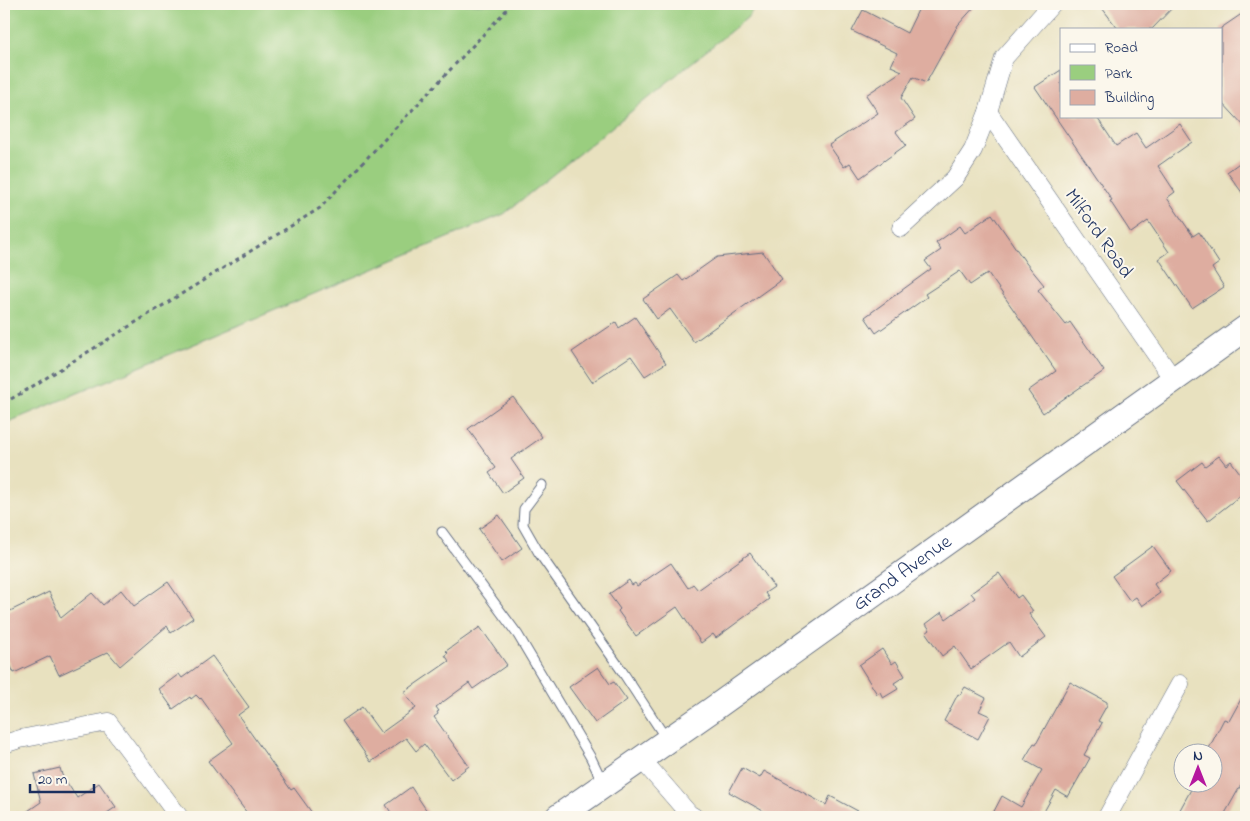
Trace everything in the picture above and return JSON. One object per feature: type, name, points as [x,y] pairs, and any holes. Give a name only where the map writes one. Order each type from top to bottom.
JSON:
[{"type":"street","points":[[901,228],[955,178],[973,150],[988,112],[1004,58],[1052,4]]},
{"type":"street","name":"Milford Road","points":[[988,112],[1173,380]]},
{"type":"street","name":"Grand Avenue","points":[[558,817],[721,704],[1246,328]]},
{"type":"street","points":[[1107,817],[1180,684]]},
{"type":"street","points":[[4,744],[20,739],[108,722],[179,817]]},
{"type":"street","points":[[641,760],[689,814],[694,817]]},
{"type":"lane","points":[[542,485],[524,509],[523,525],[539,553],[622,670],[667,740]]},
{"type":"lane","points":[[442,532],[518,634],[591,758],[604,785]]},
{"type":"path","points":[[4,402],[25,392],[320,208],[512,4]]},
{"type":"green space","points":[[4,4],[757,4],[747,18],[504,214],[4,424]]},
{"type":"building","points":[[921,4],[977,4],[958,25],[926,83],[913,77],[901,98],[915,119],[896,132],[906,145],[860,178],[850,163],[844,167],[829,145],[878,113],[866,95],[902,71],[891,66],[897,53],[852,31],[863,10],[907,33]]},
{"type":"building","points":[[1099,4],[1176,4],[1153,28],[1117,28]]},
{"type":"building","points":[[1246,11],[1246,128],[1222,102],[1221,28]]},
{"type":"building","points":[[1060,71],[1060,118],[1097,118],[1116,146],[1136,133],[1146,148],[1180,124],[1192,142],[1158,166],[1175,192],[1167,198],[1193,236],[1199,232],[1219,263],[1212,268],[1224,287],[1192,308],[1159,259],[1169,252],[1148,221],[1131,233],[1110,201],[1112,200],[1035,87]]},
{"type":"building","points":[[1246,158],[1246,198],[1227,172]]},
{"type":"building","points":[[992,214],[1026,263],[1044,285],[1038,290],[1066,325],[1070,322],[1104,371],[1043,413],[1028,391],[1056,371],[988,273],[970,285],[960,271],[925,294],[927,297],[876,333],[865,317],[931,269],[925,261],[941,250],[936,243],[960,226],[965,233]]},
{"type":"building","points":[[763,252],[782,279],[694,342],[670,309],[657,319],[643,299],[678,275],[683,281],[717,257]]},
{"type":"building","points":[[635,317],[666,363],[645,376],[631,356],[592,382],[572,352],[616,322],[619,328]]},
{"type":"building","points":[[513,397],[542,437],[511,459],[524,478],[503,493],[489,473],[496,468],[468,429]]},
{"type":"building","points":[[1219,456],[1226,465],[1231,461],[1246,481],[1246,491],[1208,521],[1177,481],[1202,462],[1205,466]]},
{"type":"building","points":[[499,515],[522,548],[502,562],[479,529]]},
{"type":"building","points":[[1153,546],[1171,571],[1154,584],[1160,593],[1142,606],[1136,597],[1130,601],[1112,576]]},
{"type":"building","points":[[750,553],[774,587],[765,593],[769,599],[716,638],[713,634],[701,643],[677,607],[636,636],[618,611],[620,609],[609,594],[629,580],[632,585],[635,583],[637,586],[671,563],[688,588],[693,584],[698,590]]},
{"type":"building","points":[[999,573],[1017,598],[1021,595],[1033,611],[1029,614],[1046,637],[1019,657],[1009,642],[971,669],[955,646],[942,656],[926,633],[930,630],[926,624],[942,612],[946,619],[975,598],[971,593]]},
{"type":"building","points":[[168,582],[193,618],[171,633],[167,626],[120,666],[108,652],[59,675],[50,656],[14,673],[4,652],[4,614],[49,592],[61,618],[92,593],[103,605],[121,590],[134,606]]},
{"type":"building","points":[[480,627],[507,665],[473,689],[469,683],[436,707],[439,711],[434,717],[469,766],[451,780],[424,744],[416,751],[406,738],[371,762],[342,721],[362,707],[381,733],[416,708],[404,692],[449,661],[445,655],[448,653],[446,651]]},
{"type":"building","points":[[882,649],[892,664],[896,661],[905,676],[894,683],[898,689],[883,698],[880,692],[877,694],[859,665]]},
{"type":"building","points":[[212,656],[249,707],[238,715],[291,790],[294,788],[315,817],[250,817],[208,761],[233,743],[201,698],[196,695],[191,699],[190,697],[173,709],[159,689],[179,674],[182,678]]},
{"type":"building","points":[[598,667],[610,684],[614,682],[627,700],[595,723],[569,687]]},
{"type":"building","points":[[1070,682],[1107,702],[1107,705],[1098,721],[1102,723],[1084,755],[1090,758],[1068,797],[1056,790],[1041,817],[991,817],[1002,796],[1021,807],[1042,770],[1024,760],[1034,743],[1036,744]]},
{"type":"building","points":[[965,687],[986,698],[979,711],[990,716],[978,739],[944,721],[958,694],[960,695]]},
{"type":"building","points":[[1246,690],[1246,776],[1223,817],[1176,817],[1189,794],[1222,794],[1222,744],[1211,744],[1224,719],[1229,721]]},
{"type":"building","points":[[60,768],[62,775],[77,798],[99,783],[116,807],[101,817],[19,817],[41,802],[34,774]]},
{"type":"building","points":[[742,768],[760,778],[764,771],[826,805],[830,796],[869,817],[774,817],[729,792]]},
{"type":"building","points":[[411,787],[431,817],[394,817],[386,805]]}]
